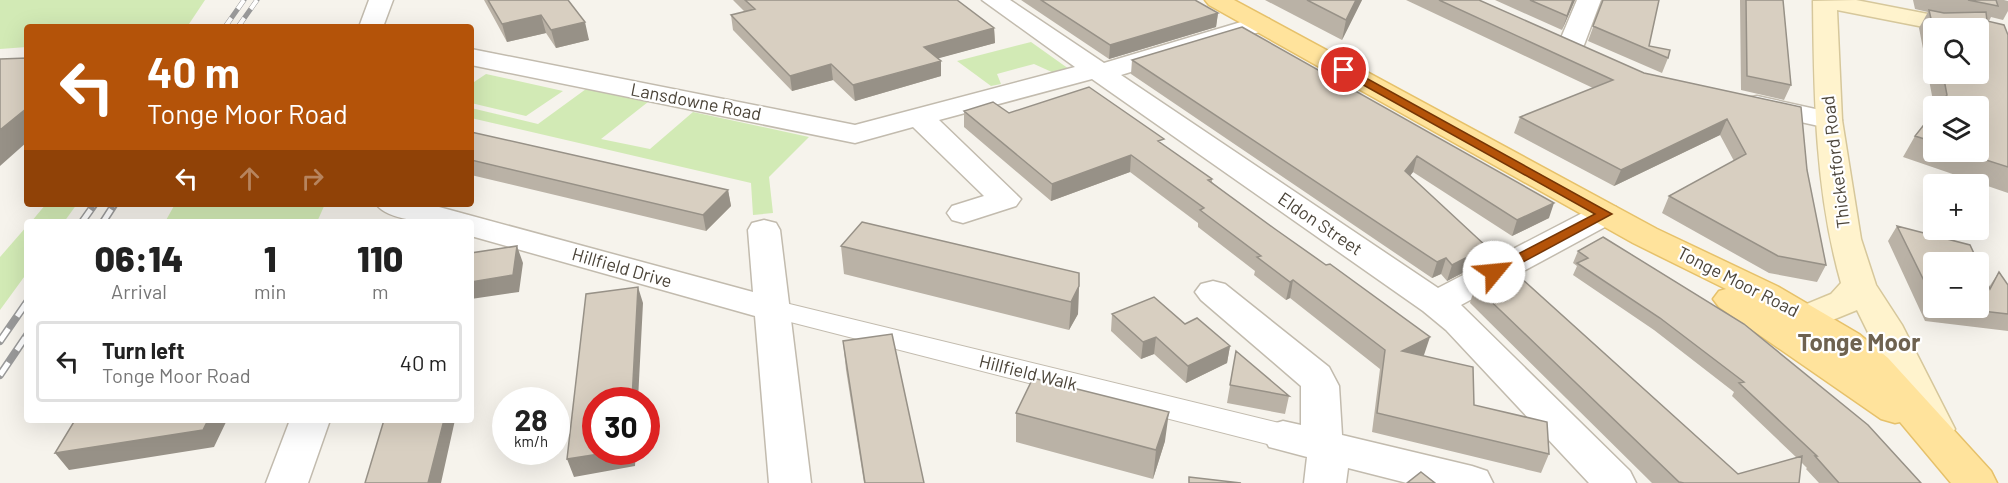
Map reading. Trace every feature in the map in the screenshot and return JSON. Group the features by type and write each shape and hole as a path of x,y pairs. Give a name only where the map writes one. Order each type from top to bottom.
{"main road":[{"name":"Tonge Moor Road","path":"1217,0 1645,236 1700,280 1793,324 1938,441 1976,483"},
{"path":"1823,0 1923,20"},
{"name":"Thicketford Road","path":"1823,0 1828,120 1845,239 1859,285 1884,325 1938,441"},
{"path":"1793,324 1844,302 1859,285"}],"street":[{"path":"372,24 381,0"},
{"name":"Eldon Street","path":"994,0 1436,303 1459,322 1615,483"},
{"path":"1571,45 1589,0"},
{"name":"Lansdowne Road","path":"474,58 855,134 1097,72 1260,24"},
{"path":"1734,100 1828,120"},
{"path":"920,118 1005,199 963,213"},
{"path":"402,207 447,219"},
{"path":"1436,303 1605,214"},
{"name":"Hillfield Drive","path":"474,227 773,309"},
{"path":"764,230 790,483"},
{"path":"1213,292 1315,376 1320,386 1315,453 1472,483"},
{"name":"Hillfield Walk","path":"773,309 1315,453"},
{"path":"287,483 309,423"}],"green space":[{"path":"0,0 205,0 189,24 24,24 24,47 0,49"},
{"path":"1031,42 1069,69 1054,73 1034,64 997,74 1001,84 991,86 957,61"},
{"path":"486,74 563,91 526,116 474,104 474,82"},
{"path":"586,89 648,102 601,139 650,149 693,112 809,137 769,177 773,213 753,215 751,183 474,119 474,109 538,124"},
{"path":"44,207 75,207 66,219 34,219"},
{"path":"173,207 324,207 318,219 167,219"},
{"path":"24,229 24,277 0,310 0,257"}],"building":[{"path":"488,0 568,0 585,22 551,30 541,15 502,24"},
{"path":"745,0 957,0 994,28 924,47 941,61 853,85 831,64 790,76 731,15 755,9"},
{"path":"1041,0 1195,0 1218,13 1110,45"},
{"path":"1307,0 1356,0 1346,20"},
{"path":"1439,0 1479,0 1644,73 1801,107 1807,170 1826,265 1778,256 1669,196 1746,154 1727,119 1621,170 1520,117 1613,80"},
{"path":"1530,0 1573,0 1567,16"},
{"path":"1603,0 1659,0 1649,46 1670,50 1668,58 1593,26"},
{"path":"1746,0 1783,0 1791,85 1747,76"},
{"path":"1968,0 1996,0 1998,6"},
{"path":"1929,10 1944,13 1986,12 1987,18 1931,18"},
{"path":"1989,21 2004,25 2008,35 2008,167 1989,161 1989,96 1947,95 1945,84 1989,84"},
{"path":"1242,27 1554,203 1517,220 1417,156 1405,171 1487,247 1452,265 1446,258 1437,262 1132,60"},
{"path":"24,58 24,110 0,130 0,59"},
{"path":"1089,87 1164,139 1158,141 1212,179 1208,180 1326,265 1330,264 1430,337 1402,351 1473,367 1474,405 1547,422 1549,454 1377,413 1385,350 1293,280 1290,282 1257,257 1261,256 1200,210 1204,208 1131,155 1052,184 964,111 993,102 1009,113"},
{"path":"1923,126 1923,139 1915,136"},
{"path":"474,133 728,190 703,215 474,161"},
{"path":"862,222 1079,273 1079,286 1071,302 841,246"},
{"path":"1897,226 1923,233 1923,240 1951,240 1970,245 1973,252 1923,252 1923,279"},
{"path":"1603,237 1744,324 1868,425 1921,483 1839,483 1815,456 1817,456 1739,383 1744,382 1660,318 1577,263 1588,258 1578,251"},
{"path":"517,246 513,275 474,282 474,253"},
{"path":"1510,268 1738,474 1802,456 1799,483 1679,482 1475,286"},
{"path":"1999,272 2008,285 2008,314 1989,312 1989,287 1990,289"},
{"path":"638,287 633,387 582,387 582,457 570,459 570,433 586,294"},
{"path":"1154,297 1185,324 1197,318 1230,346 1188,366 1156,337 1143,342 1112,314"},
{"path":"892,334 924,483 865,483 843,341"},
{"path":"1236,351 1289,396 1230,385"},
{"path":"1033,378 1169,412 1156,450 1016,413"},
{"path":"73,423 206,423 203,430 55,453"},
{"path":"383,423 443,423 428,483 365,483"},
{"path":"1421,472 1435,483 1407,483"},
{"path":"1189,477 1241,483 1189,483"}],"railway":[{"path":"227,24 244,0"},
{"path":"240,24 257,0"},
{"path":"84,219 93,207"},
{"path":"105,219 113,207"},
{"path":"0,341 24,306"},
{"path":"0,375 24,339"}],"district":[{"name":"Tonge Moor","path":"1859,343"}],"route":[{"path":"1344,70 1605,214 1494,272"}]}
